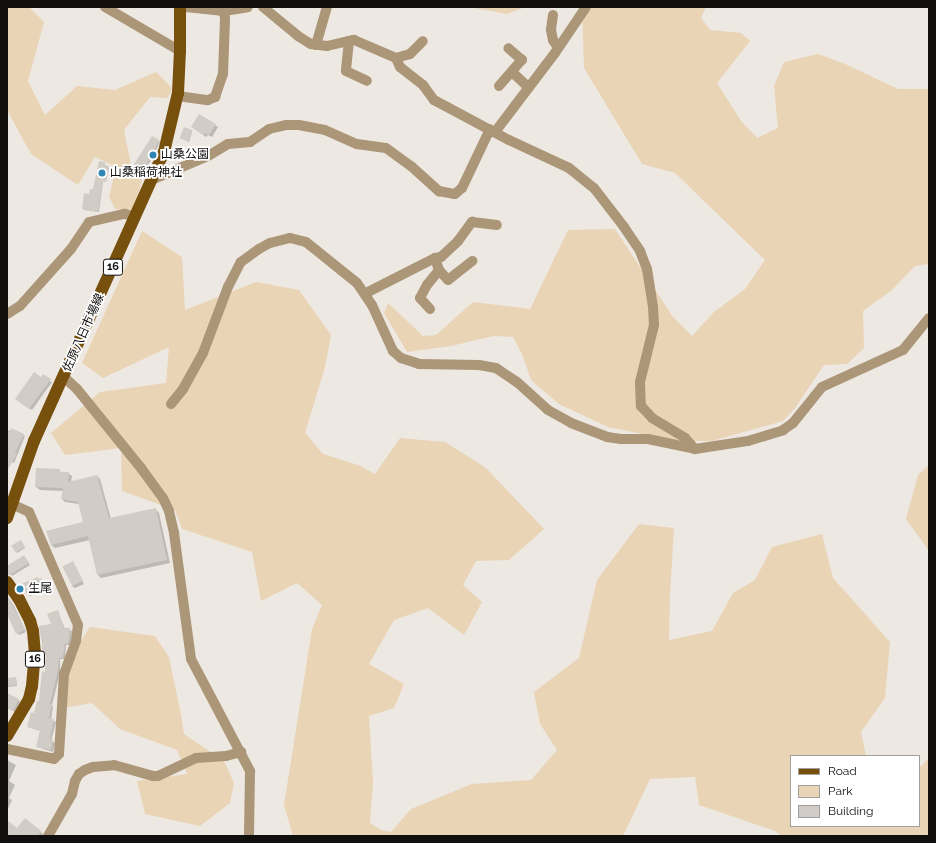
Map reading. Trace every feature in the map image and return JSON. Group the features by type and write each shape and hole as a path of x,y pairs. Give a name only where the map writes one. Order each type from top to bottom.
{"main road":[{"name":"佐原八日市場線","path":"7,518 34,441 154,179 164,152 178,96 180,7"},
{"name":"16","path":"7,582 19,599 30,621 33,631 35,652 32,686 29,699 7,736"}],"street":[{"path":"105,7 180,51"},
{"path":"186,7 224,11 248,7"},
{"path":"263,7 298,36 316,45 327,46 354,40 396,58 410,54 423,41"},
{"path":"316,45 327,7"},
{"path":"154,179 208,156 228,144 250,142 269,129 286,125 299,125 325,130 357,144 386,148 411,166 439,191 455,194 462,188 493,131 529,88 586,7"},
{"path":"178,96 208,100 215,97 223,74 224,11"},
{"path":"553,15 551,30 553,40 558,48"},
{"path":"350,41 346,71 355,81 367,81"},
{"path":"499,86 522,60 508,48"},
{"path":"396,58 400,67 423,85 434,100 493,131 570,168 594,188 624,227 640,251 647,269 654,307 654,325 640,382 641,406 652,418 685,438 695,449"},
{"path":"512,72 529,88"},
{"path":"7,314 20,306 71,249 89,222 125,214 136,217"},
{"path":"366,293 435,258 441,257 458,241 472,222 497,225"},
{"path":"170,404 183,389 203,353 234,274 241,262 258,249 270,243 290,238 306,242 357,283 366,293 393,351 410,362 479,365 496,368 517,382 548,410 571,423 607,437 621,439 648,439 695,449 748,441 783,430 793,423 822,387 903,350 929,318"},
{"path":"435,258 439,270 448,280 472,261"},
{"path":"430,309 420,298 427,285 439,270"},
{"path":"64,377 76,389 141,468 163,498 169,510 174,533 191,659 250,771 249,836"},
{"path":"7,749 54,759 59,754 64,674 76,641 78,625 29,512 12,504"},
{"path":"48,836 72,794 75,781 79,774 86,770 93,767 114,765 153,776 158,776 196,758 226,756 241,752"}],"green space":[{"path":"7,7 29,7 44,22 28,81 45,115 77,86 115,90 156,72 172,88 168,98 150,97 124,130 132,170 142,180 134,210 115,209 109,197 116,167 95,157 78,185 31,154 7,110"},
{"path":"469,7 525,7 507,14"},
{"path":"580,7 706,7 701,18 710,30 741,33 750,41 717,83 741,121 757,138 778,128 774,86 784,62 818,54 845,64 898,89 929,89 929,264 915,266 892,290 863,311 864,348 847,364 824,365 795,408 783,421 712,441 678,441 608,427 559,404 531,380 522,354 513,337 494,336 451,346 407,352 384,313 388,303 423,336 436,335 473,302 530,309 568,230 615,229 673,317 692,336 714,312 745,289 765,260 675,173 642,164 584,68 582,10"},
{"path":"142,231 182,257 185,310 256,282 299,290 331,335 325,367 305,433 323,454 361,466 375,474 400,438 445,442 486,468 544,529 509,560 476,561 463,585 482,602 464,635 428,608 394,620 369,664 404,684 394,708 369,716 373,782 370,823 381,830 391,832 411,809 472,784 531,780 557,750 540,724 534,692 579,658 597,580 639,524 674,528 669,640 712,631 733,593 755,580 772,547 822,534 833,578 890,642 885,698 861,732 866,755 790,755 790,827 920,827 920,767 929,758 929,836 782,836 775,831 699,805 695,777 650,779 623,836 293,836 284,805 312,629 322,605 297,583 261,601 252,552 182,529 175,510 122,491 121,448 65,455 51,433 100,392 166,383 169,347 103,378 82,363"},
{"path":"929,465 929,551 906,519 918,475"},
{"path":"90,627 155,636 169,657 184,734 224,761 234,783 230,803 200,826 145,814 137,781 187,774 177,750 120,729 92,703 63,708 71,656"}],"building":[{"path":"199,114 216,124 209,135 205,133 204,135 191,127"},
{"path":"184,127 192,130 188,141 180,138"},
{"path":"152,136 159,140 141,174 131,169"},
{"path":"99,161 105,162 105,165 109,166 106,182 103,181 98,212 82,209 84,193 89,194 90,189 93,189"},
{"path":"34,372 41,377 43,374 51,379 29,409 15,399"},
{"path":"11,428 24,434 15,453 17,454 7,471 7,431 10,432"},
{"path":"36,468 60,469 60,472 69,472 68,482 97,475 109,518 156,508 167,560 97,575 88,536 51,545 46,531 83,522 78,502 61,499 63,488 35,487"},
{"path":"21,540 25,547 15,552 11,546"},
{"path":"24,555 29,563 10,575 7,575 7,566"},
{"path":"73,561 83,581 72,586 62,566"},
{"path":"38,577 39,579 41,578 45,585 27,595 21,584"},
{"path":"7,595 25,630 16,634 7,614"},
{"path":"58,610 64,628 70,628 69,640 68,644 65,643 63,658 59,658 58,670 50,704 52,704 49,718 54,719 50,739 53,740 51,750 36,747 40,730 27,727 31,712 34,713 37,701 39,701 42,671 45,672 46,653 42,653 43,639 41,639 39,626 51,624 47,614"},
{"path":"16,677 17,685 8,686 7,678"},
{"path":"7,693 19,699 13,711 7,708"},
{"path":"25,818 41,831 38,836 7,836 7,820 17,828"}],"place":[{"name":"山桑公園","path":"153,155"},
{"name":"山桑稲荷神社","path":"102,173"},
{"name":"生尾","path":"20,589"}]}
